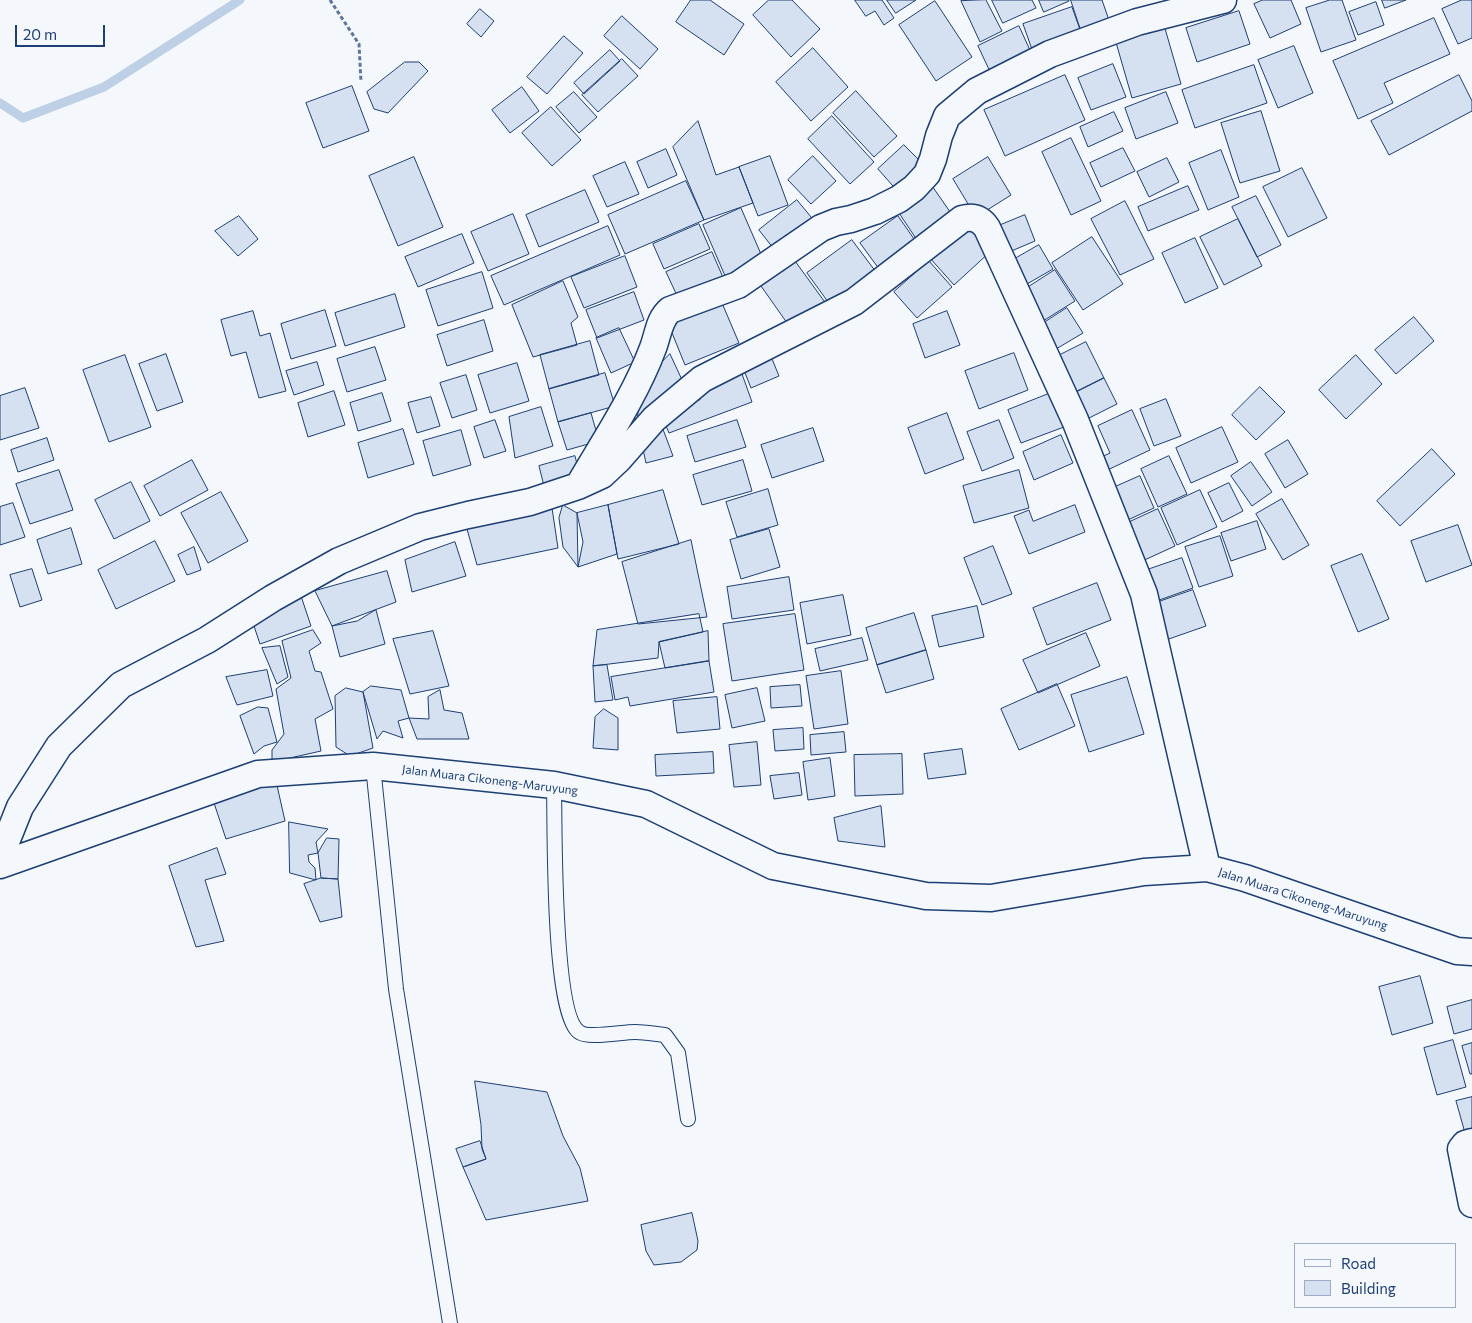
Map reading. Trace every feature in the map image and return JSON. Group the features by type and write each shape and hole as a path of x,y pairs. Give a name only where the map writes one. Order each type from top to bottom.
{"street":[{"path":"578,486 632,392 652,350 665,314 670,310 730,289 822,228 874,211 898,199 914,188 927,174 947,116 961,102 977,91 1050,54 1188,4 1223,0"},
{"path":"0,857 20,807 59,746 122,685 207,640 274,598 339,562 420,528 468,515 530,502 578,486 602,475 619,459 654,418 702,379 854,302 962,219 968,217 978,220 987,228 1075,420 1144,594 1207,868"},
{"name":"Jalan Muara Cikoneng-Maruyung","path":"0,865 258,774 373,766 554,785 646,804 773,866 926,896 991,898 1144,872 1207,868 1244,878 1457,951 1472,952"},
{"path":"1472,1142 1465,1144 1462,1149 1472,1204"}],"lane":[{"path":"373,766 396,989 450,1323"},
{"path":"554,785 556,923 564,998 572,1024 579,1033 588,1035 636,1032 665,1035 678,1053 688,1119"}],"path":[{"path":"330,0 359,44 361,82"}],"building":[{"path":"691,0 710,0 744,24 724,55 676,22"},
{"path":"769,0 792,0 820,29 791,57 753,15"},
{"path":"855,0 882,0 894,18 884,25 875,11 866,16"},
{"path":"887,0 916,0 896,13"},
{"path":"986,0 1002,31 980,42 961,1"},
{"path":"992,0 1032,0 1036,8 1003,23"},
{"path":"1039,0 1069,0 1069,1 1044,12"},
{"path":"1071,0 1102,0 1111,26 1083,36"},
{"path":"1263,0 1291,0 1301,24 1270,38 1254,4"},
{"path":"1330,0 1342,0 1356,40 1321,52 1306,8"},
{"path":"1382,0 1406,0 1385,8"},
{"path":"1462,0 1472,0 1472,38 1458,44 1442,9"},
{"path":"935,1 972,57 936,81 899,25"},
{"path":"1376,2 1384,25 1358,35 1349,12"},
{"path":"1072,7 1083,38 1034,55 1023,24"},
{"path":"480,9 494,21 481,37 467,24"},
{"path":"1239,11 1250,44 1197,62 1186,28"},
{"path":"622,16 658,49 640,69 604,36"},
{"path":"1434,18 1450,54 1384,83 1393,103 1358,119 1333,61"},
{"path":"1164,25 1181,84 1132,98 1115,39"},
{"path":"1019,26 1034,59 993,78 978,46"},
{"path":"564,36 583,53 547,94 527,77"},
{"path":"1294,46 1313,93 1278,108 1258,60"},
{"path":"813,48 848,87 811,121 776,82"},
{"path":"610,50 620,61 584,94 574,83"},
{"path":"622,59 638,76 598,112 582,95"},
{"path":"405,62 419,62 428,71 388,113 374,109 367,92"},
{"path":"1113,64 1126,97 1091,110 1078,78"},
{"path":"1254,65 1267,103 1195,128 1182,90"},
{"path":"1065,75 1085,120 1005,156 984,110"},
{"path":"1459,75 1472,101 1472,111 1389,155 1371,121"},
{"path":"352,86 369,131 323,148 306,103"},
{"path":"522,87 539,111 510,133 492,110"},
{"path":"856,91 897,136 874,157 833,113"},
{"path":"574,92 597,117 579,133 556,107"},
{"path":"1166,92 1178,123 1136,139 1125,108"},
{"path":"551,107 581,140 552,166 522,133"},
{"path":"1261,111 1280,171 1240,183 1221,123"},
{"path":"1114,112 1123,131 1088,147 1080,127"},
{"path":"832,116 874,162 850,184 808,139"},
{"path":"698,121 716,175 739,167 753,203 704,220 673,147"},
{"path":"1071,138 1101,201 1071,215 1042,152"},
{"path":"904,145 927,168 900,194 878,169"},
{"path":"1123,148 1135,171 1101,187 1090,163"},
{"path":"666,149 677,175 648,188 637,162"},
{"path":"1221,150 1239,197 1208,210 1189,163"},
{"path":"770,156 788,205 758,216 739,167"},
{"path":"813,156 836,181 811,204 788,180"},
{"path":"414,157 443,227 398,246 369,176"},
{"path":"988,157 1011,195 976,217 953,179"},
{"path":"1167,158 1179,182 1149,197 1137,172"},
{"path":"625,162 639,194 607,207 593,176"},
{"path":"1302,168 1327,218 1288,237 1263,187"},
{"path":"686,181 704,220 625,254 608,215"},
{"path":"930,183 955,219 919,243 895,207"},
{"path":"1188,186 1199,210 1148,231 1138,207"},
{"path":"585,190 599,222 539,247 526,215"},
{"path":"1256,196 1281,245 1257,257 1232,207"},
{"path":"797,200 816,223 777,253 759,230"},
{"path":"1125,201 1154,259 1120,275 1091,219"},
{"path":"741,208 764,261 726,278 703,225"},
{"path":"513,214 529,254 488,271 471,232"},
{"path":"1025,215 1035,241 1002,255 991,229"},
{"path":"239,216 258,239 238,256 215,231"},
{"path":"898,216 919,246 882,273 860,243"},
{"path":"1238,219 1262,266 1224,285 1200,237"},
{"path":"699,224 710,249 664,269 653,244"},
{"path":"966,224 991,251 954,285 929,257"},
{"path":"608,226 620,255 504,305 491,276"},
{"path":"462,234 474,263 418,287 405,257"},
{"path":"1092,237 1123,284 1083,310 1052,263"},
{"path":"1195,238 1218,288 1185,303 1162,253"},
{"path":"852,240 876,272 831,306 807,273"},
{"path":"1039,245 1053,269 1020,288 1006,264"},
{"path":"712,252 725,282 680,302 666,272"},
{"path":"625,256 637,287 584,308 571,277"},
{"path":"795,261 827,305 792,330 761,286"},
{"path":"929,261 952,287 917,318 894,292"},
{"path":"1055,270 1075,301 1043,321 1024,290"},
{"path":"482,272 493,308 438,326 426,290"},
{"path":"563,281 578,317 571,323 577,345 533,357 512,305"},
{"path":"634,292 644,320 597,338 586,310"},
{"path":"395,294 405,327 345,346 335,313"},
{"path":"719,296 739,343 685,365 666,318"},
{"path":"1067,308 1083,333 1051,352 1036,328"},
{"path":"325,310 336,346 291,359 281,324"},
{"path":"253,311 260,336 270,333 286,391 259,398 246,352 231,356 221,320"},
{"path":"947,311 960,345 925,358 913,324"},
{"path":"1414,317 1434,341 1396,374 1375,350"},
{"path":"484,320 493,351 447,366 437,335"},
{"path":"619,328 635,362 611,373 596,338"},
{"path":"590,341 599,375 549,389 540,355"},
{"path":"1086,342 1104,378 1068,396 1050,360"},
{"path":"375,347 386,380 347,392 337,359"},
{"path":"768,349 779,376 751,388 740,360"},
{"path":"1014,353 1028,390 979,409 965,371"},
{"path":"166,354 183,402 157,411 139,364"},
{"path":"670,354 690,397 637,422 641,384"},
{"path":"125,355 151,427 109,442 83,370"},
{"path":"1356,355 1382,384 1346,419 1319,390"},
{"path":"317,362 324,385 294,395 286,371"},
{"path":"517,363 529,401 490,413 478,375"},
{"path":"605,373 615,406 558,422 549,389"},
{"path":"742,374 752,402 669,433 661,414 690,397 700,400 697,391"},
{"path":"466,375 477,410 452,418 440,383"},
{"path":"1104,378 1117,404 1081,422 1068,396"},
{"path":"1260,387 1285,412 1256,440 1232,415"},
{"path":"25,388 39,428 0,440 0,396"},
{"path":"334,391 345,425 308,437 298,403"},
{"path":"382,393 391,421 358,431 350,403"},
{"path":"1051,393 1064,427 1021,443 1008,410"},
{"path":"431,397 440,426 417,433 408,403"},
{"path":"1166,399 1181,436 1154,446 1140,409"},
{"path":"541,407 553,446 515,458 509,417"},
{"path":"1132,410 1150,450 1101,473 1095,460 1110,453 1098,426"},
{"path":"591,413 599,441 567,450 558,422"},
{"path":"947,413 964,459 925,474 908,428"},
{"path":"658,416 673,456 646,463 637,422"},
{"path":"495,420 506,451 484,458 474,427"},
{"path":"737,420 746,447 695,462 687,436"},
{"path":"999,420 1014,458 982,471 967,432"},
{"path":"1222,427 1238,462 1191,483 1176,448"},
{"path":"813,428 824,461 772,478 761,445"},
{"path":"403,429 414,464 368,478 358,443"},
{"path":"461,430 471,465 433,476 423,441"},
{"path":"1061,435 1073,463 1034,480 1023,452"},
{"path":"47,438 54,460 18,472 11,450"},
{"path":"1288,440 1308,474 1285,488 1265,454"},
{"path":"1432,449 1455,474 1400,526 1377,501"},
{"path":"575,456 581,480 545,490 539,466"},
{"path":"1169,456 1187,494 1158,507 1141,469"},
{"path":"192,460 208,490 160,516 144,486"},
{"path":"743,460 752,491 702,505 693,475"},
{"path":"1251,462 1272,492 1252,506 1231,476"},
{"path":"59,470 73,510 30,524 16,484"},
{"path":"1019,470 1029,508 974,523 963,486"},
{"path":"1140,476 1154,508 1121,523 1106,491"},
{"path":"131,482 150,521 114,539 95,500"},
{"path":"1229,483 1243,511 1222,522 1208,493"},
{"path":"768,489 778,525 737,537 726,502"},
{"path":"663,490 679,544 618,559 608,505"},
{"path":"1200,490 1217,527 1177,545 1161,508"},
{"path":"221,492 248,541 208,563 181,513"},
{"path":"1282,499 1309,545 1283,560 1256,514"},
{"path":"13,503 25,537 0,545 0,507"},
{"path":"563,505 577,513 583,542 578,567 563,547 559,518"},
{"path":"608,505 617,554 578,567 577,513"},
{"path":"1075,505 1085,532 1029,554 1014,516 1029,510 1033,521"},
{"path":"552,508 558,548 477,565 467,529"},
{"path":"1158,509 1175,546 1138,563 1121,526"},
{"path":"1257,521 1266,549 1231,561 1221,533"},
{"path":"1458,525 1472,565 1426,582 1411,541"},
{"path":"71,528 82,564 48,574 37,540"},
{"path":"769,529 780,567 741,579 730,540"},
{"path":"1220,536 1233,576 1199,587 1185,547"},
{"path":"691,540 707,617 638,624 622,562"},
{"path":"155,541 175,581 116,609 98,570"},
{"path":"455,542 466,576 412,592 405,560"},
{"path":"993,546 1012,594 982,605 964,558"},
{"path":"194,547 201,570 187,575 178,555"},
{"path":"1362,554 1389,619 1358,632 1331,566"},
{"path":"1182,558 1193,588 1151,603 1141,572"},
{"path":"32,569 42,600 20,607 10,575"},
{"path":"387,571 396,602 332,626 315,591"},
{"path":"789,577 794,610 732,619 727,587"},
{"path":"1097,583 1111,620 1047,645 1033,608"},
{"path":"1193,590 1206,626 1163,641 1150,605"},
{"path":"300,593 311,626 260,644 251,617"},
{"path":"843,595 851,635 807,644 800,603"},
{"path":"977,606 984,637 939,647 932,616"},
{"path":"376,610 385,644 340,657 332,626 357,621"},
{"path":"914,613 926,650 877,665 866,628"},
{"path":"699,614 703,632 659,642 658,658 593,666 597,630"},
{"path":"795,614 804,670 732,681 723,624"},
{"path":"313,630 321,643 309,651 315,671 321,672 333,709 315,719 321,751 272,762 272,750 284,734 276,689 291,678 282,641"},
{"path":"433,631 449,686 410,694 393,639"},
{"path":"708,631 709,661 665,668 659,642"},
{"path":"1086,633 1100,666 1038,693 1023,660"},
{"path":"862,638 868,660 820,671 815,649"},
{"path":"280,646 288,677 277,684 262,648"},
{"path":"926,650 934,679 886,693 877,665"},
{"path":"709,661 714,692 630,706 628,697 615,700 611,677"},
{"path":"607,665 613,700 595,702 593,666"},
{"path":"267,670 273,696 237,705 226,677"},
{"path":"841,671 848,724 814,729 806,676"},
{"path":"1127,677 1144,734 1089,752 1071,695"},
{"path":"1057,684 1075,726 1019,750 1001,709"},
{"path":"800,685 802,706 771,708 770,687"},
{"path":"371,686 401,690 409,718 398,721 403,738 383,731 377,739 363,692"},
{"path":"346,688 363,692 373,748 350,756 336,747 335,696"},
{"path":"757,688 765,721 732,728 725,695"},
{"path":"440,690 444,710 462,713 469,739 417,739 409,718 429,719 428,697"},
{"path":"717,697 720,729 677,733 673,701"},
{"path":"258,707 268,708 277,742 264,746 254,754 240,716"},
{"path":"604,709 618,718 618,750 593,748 595,717"},
{"path":"803,728 804,749 775,751 773,730"},
{"path":"844,732 846,752 811,755 810,735"},
{"path":"757,742 761,785 734,787 729,745"},
{"path":"962,749 966,774 928,779 924,754"},
{"path":"713,752 714,773 656,776 655,755"},
{"path":"902,754 903,794 855,796 854,755"},
{"path":"830,758 835,796 808,800 803,762"},
{"path":"799,773 802,795 774,799 770,776"},
{"path":"276,781 285,821 226,839 214,803"},
{"path":"881,806 885,847 838,841 834,818"},
{"path":"289,822 328,829 316,842 318,853 308,855 309,862 315,868 316,880 290,873"},
{"path":"327,838 339,839 338,879 321,878 318,853"},
{"path":"217,848 226,874 205,880 224,941 196,947 169,866"},
{"path":"321,878 338,879 342,917 320,922 304,884"},
{"path":"1420,976 1433,1023 1392,1035 1379,987"},
{"path":"1472,1000 1472,1029 1454,1034 1447,1007"},
{"path":"1453,1040 1466,1087 1437,1095 1424,1048"},
{"path":"1472,1043 1472,1074 1470,1074 1462,1046"},
{"path":"475,1081 547,1092 563,1136 580,1168 588,1201 486,1220 463,1167 486,1159 482,1149"},
{"path":"1472,1097 1472,1132 1465,1133 1456,1101"},
{"path":"480,1141 486,1159 463,1167 456,1149"},
{"path":"692,1213 698,1241 697,1250 681,1262 654,1265 646,1251 641,1225"}],"waterway":[{"path":"0,103 23,118 104,87 240,0"}]}
